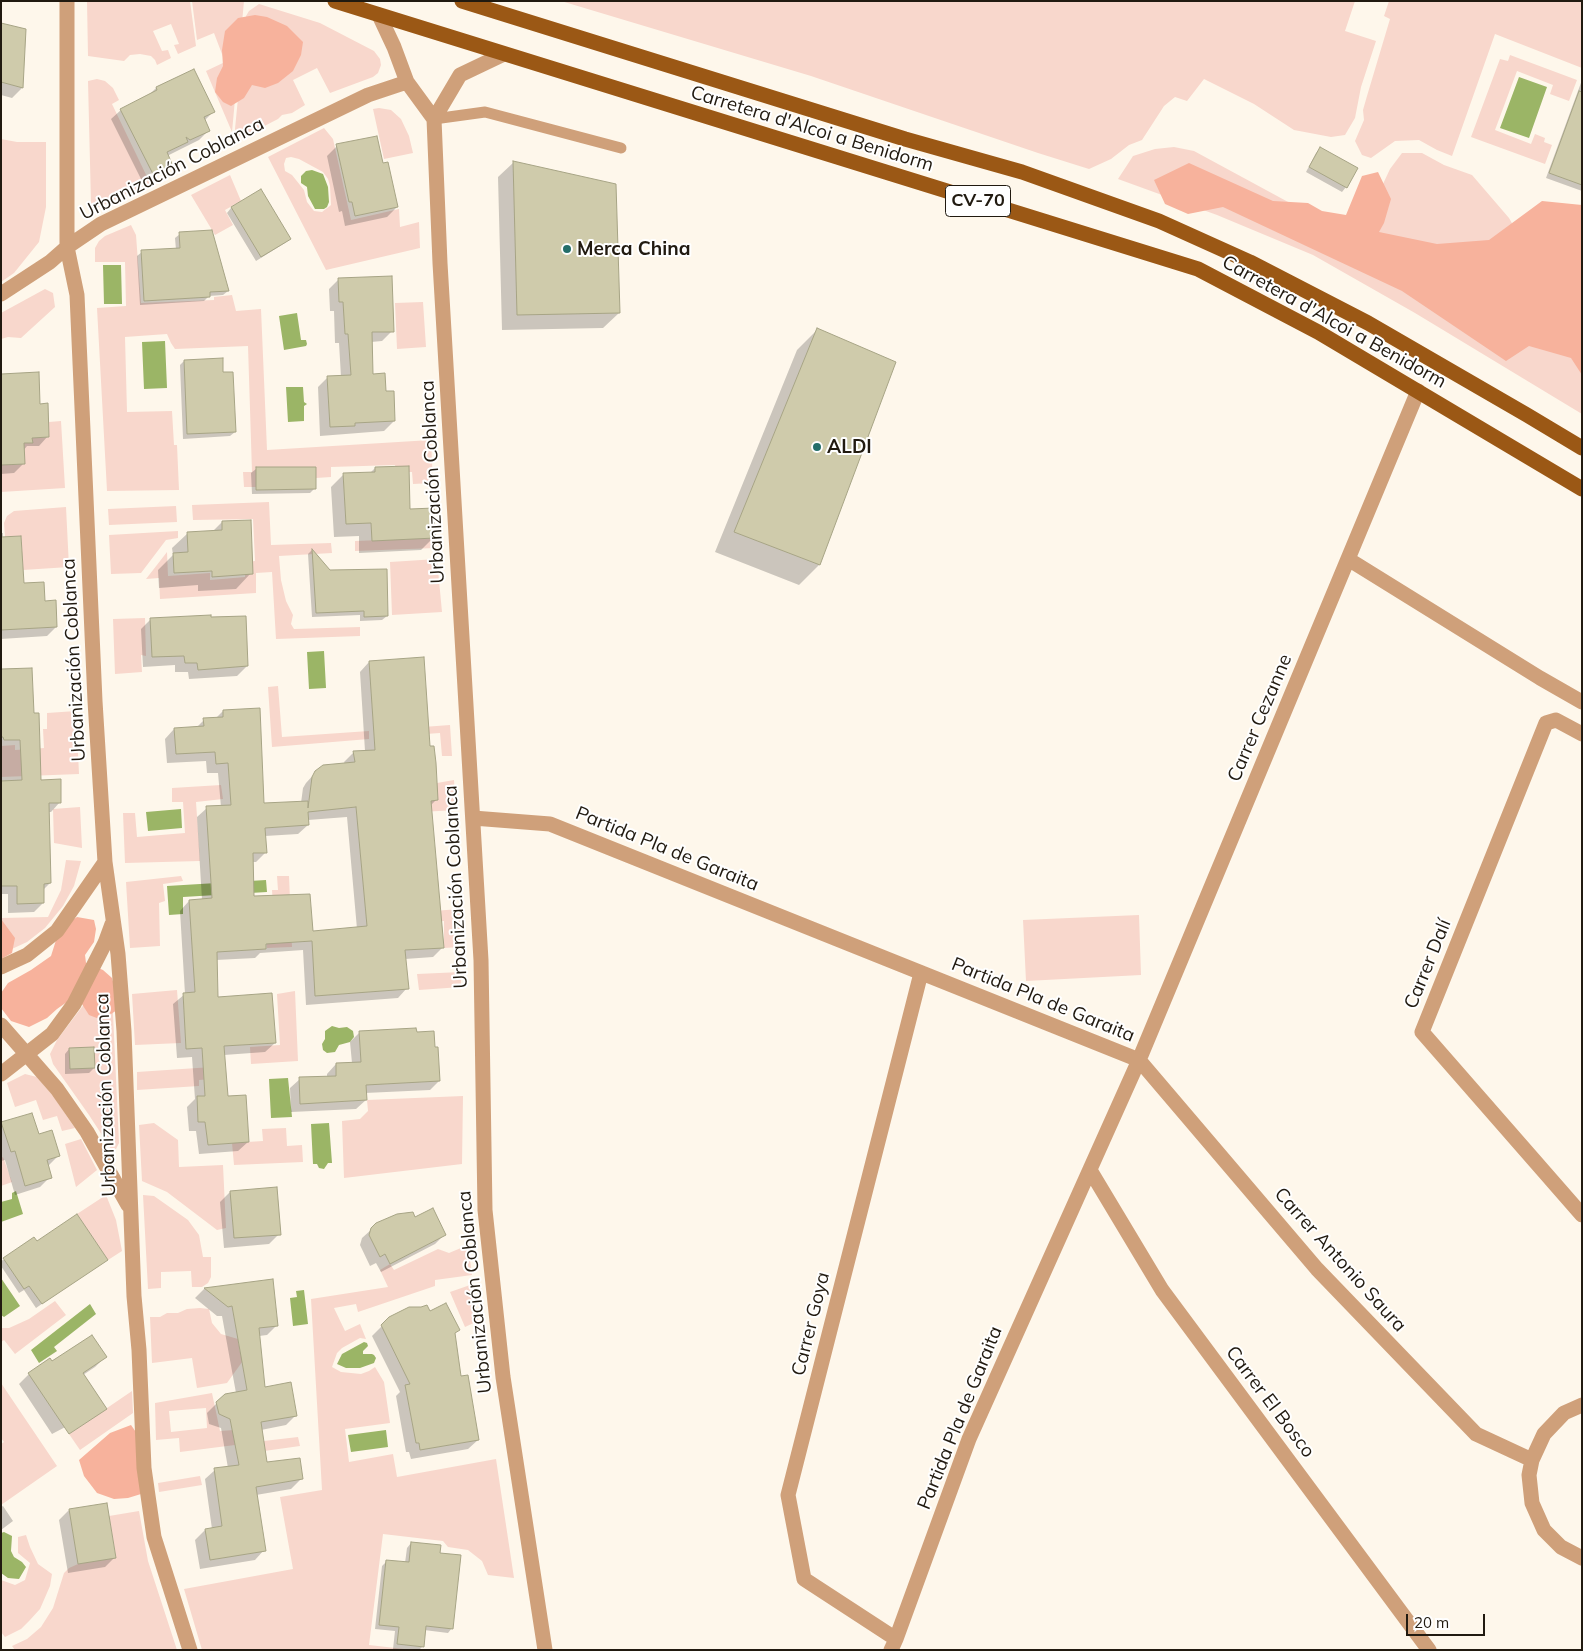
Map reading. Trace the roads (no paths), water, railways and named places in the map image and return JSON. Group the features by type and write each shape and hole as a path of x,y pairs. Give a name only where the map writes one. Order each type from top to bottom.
{"main road":[{"name":"Carretera d'Alcoi a Benidorm","path":"335,1 1198,269 1318,332 1582,489"},
{"name":"Carretera d'Alcoi a Benidorm","path":"462,1 895,136 1022,172 1159,221 1250,262 1368,323 1582,448"}],"street":[{"name":"Urbanización Coblanca","path":"67,1 67,247 77,295 95,701 105,862 120,967 130,1208 144,1468 154,1537 190,1650"},
{"path":"379,15 394,47 407,82 434,118 460,75 504,54"},
{"name":"Urbanización Coblanca","path":"1,294 50,262 67,247 100,224 368,95 407,82"},
{"name":"Urbanización Coblanca","path":"434,118 440,263 481,965 485,1210 503,1377 545,1650"},
{"name":"Carrer Cezanne","path":"1138,1060 1418,391"},
{"path":"1348,559 1582,702"},
{"name":"Carrer Dalí","path":"1582,734 1556,720 1546,723 1422,1032 1582,1215"},
{"name":"Partida Pla de Garaita","path":"473,818 550,824 1138,1060 969,1439 894,1645"},
{"path":"1,968 27,955 57,931 105,862"},
{"name":"Urbanización Coblanca","path":"1,1074 52,1034 74,1004 105,943 114,920"},
{"name":"Carrer Goya","path":"894,1645 804,1579 788,1495 921,973"},
{"name":"Urbanización Coblanca","path":"1,1025 57,1088 87,1132 130,1208"},
{"name":"Carrer Antonio Saura","path":"1138,1060 1317,1269 1476,1434 1532,1460"},
{"name":"Carrer El Bosco","path":"1090,1170 1162,1290 1429,1650"},
{"path":"1582,1405 1564,1414 1544,1434 1532,1460 1529,1475 1532,1504 1544,1530 1561,1547 1582,1558"}],"lane":[{"path":"434,118 485,112 621,148"}],"place":[{"name":"Merca China","path":"567,249"},
{"name":"ALDI","path":"817,447"}]}
